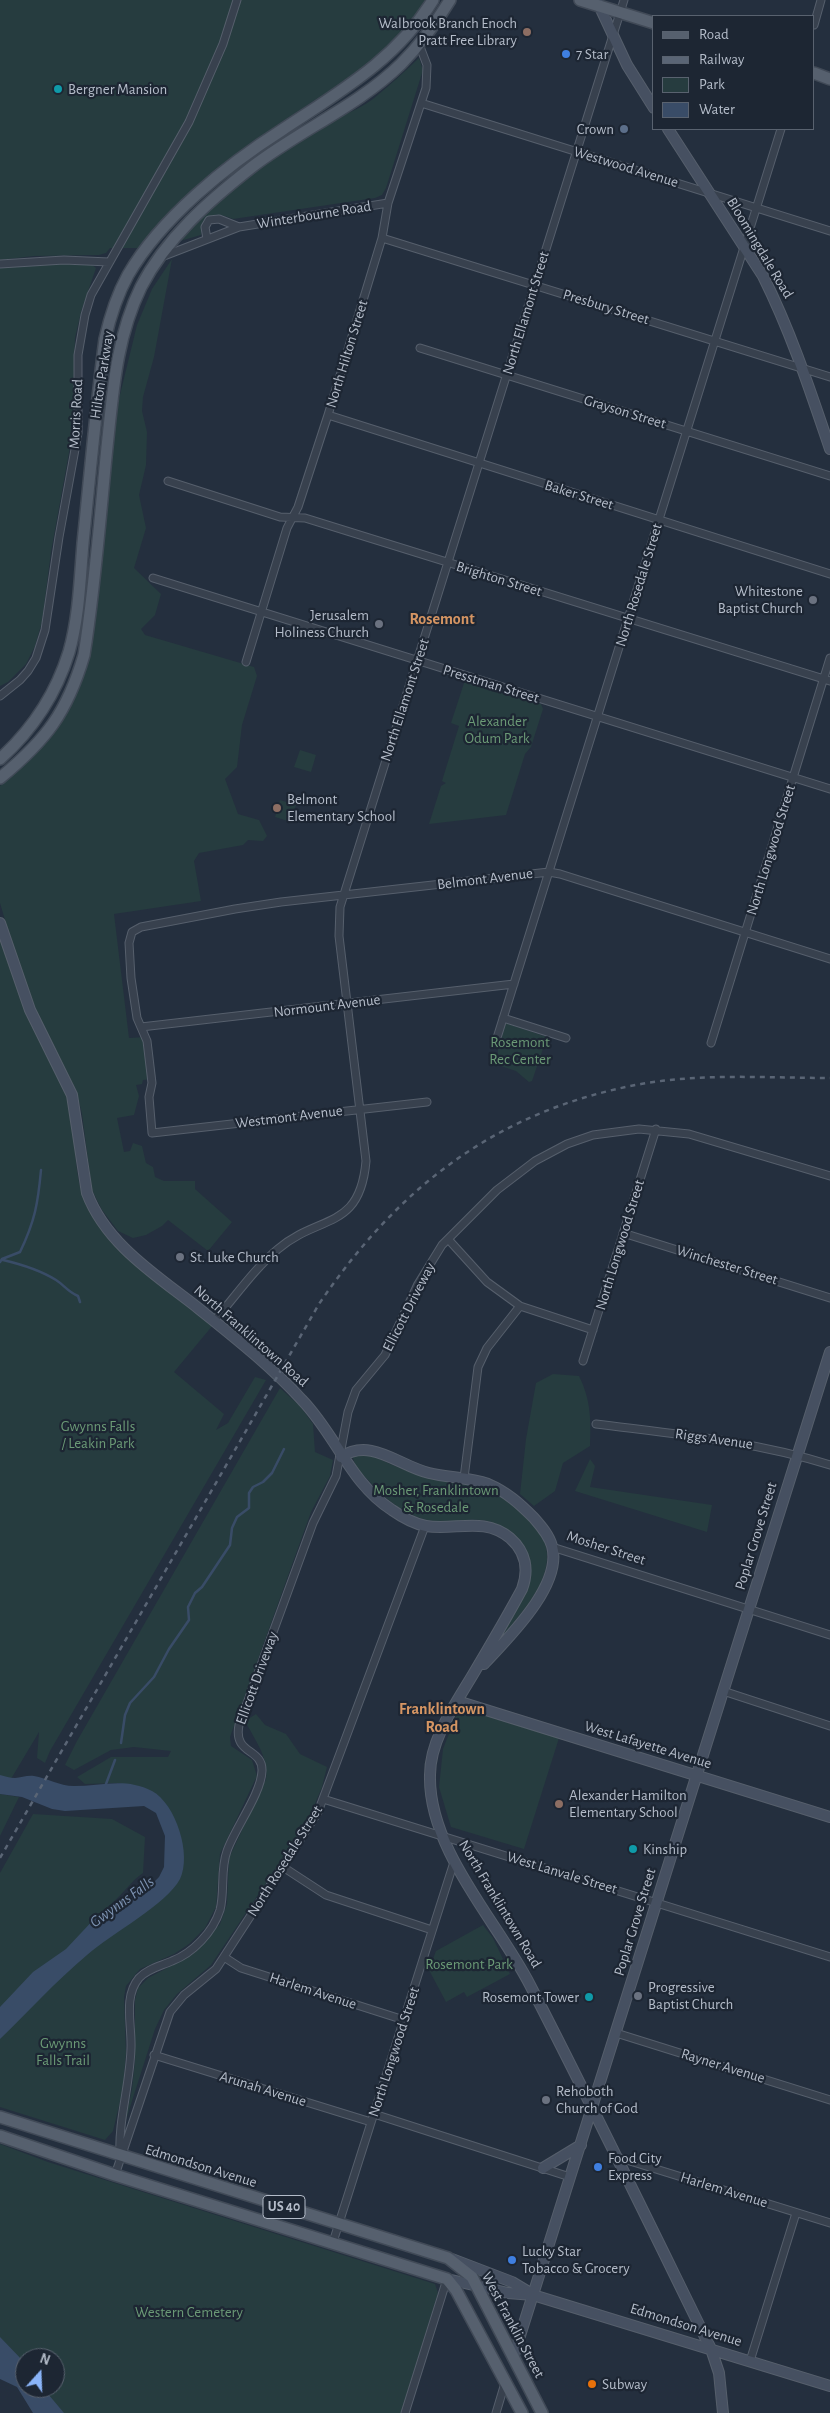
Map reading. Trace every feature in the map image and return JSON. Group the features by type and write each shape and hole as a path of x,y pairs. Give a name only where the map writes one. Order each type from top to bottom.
{"main road":[{"name":"Hilton Parkway","path":"0,759 14,747 42,710 54,690 69,651 77,604 105,339 111,315 128,276 155,239 198,195 254,148 371,71 410,34 433,0"},
{"name":"Hilton Parkway","path":"0,778 44,738 57,719 78,676 87,634 120,342 142,286 159,258 184,228 234,181 289,141 368,90 401,64 419,44 450,0"},
{"path":"580,0 597,3 620,13 652,22"},
{"path":"597,3 627,65 652,105"},
{"path":"815,74 830,78"},
{"name":"Bloomingdale Road","path":"669,130 711,194 775,300 803,369 830,448"},
{"name":"North Franklintown Road","path":"0,923 30,1010 72,1095 87,1193 92,1208 108,1230 132,1255 214,1321 304,1402 341,1457 382,1503 405,1518 425,1526 468,1524 490,1528 510,1538 523,1556 526,1578 522,1589 457,1701 435,1746 430,1775 431,1794 454,1862 519,1964 711,2348 719,2373 723,2413"},
{"name":"Poplar Grove Street","path":"513,2358 830,1352"},
{"name":"Mosher Street","path":"341,1457 351,1450 365,1449 425,1472 489,1484 512,1497 542,1528 552,1547"},
{"name":"North Franklintown Road","path":"472,1678 503,1644 540,1597 549,1576 552,1547"},
{"name":"West Lafayette Avenue","path":"457,1701 830,1817"},
{"name":"Edmondson Avenue","path":"0,2117 448,2258 512,2282 533,2295"},
{"name":"Edmondson Avenue","path":"0,2136 115,2176 333,2242 447,2279 508,2293 533,2295 830,2386"},
{"path":"543,2168 581,2145"},
{"name":"West Franklin Street","path":"448,2258 472,2277 542,2413"},
{"path":"447,2279 456,2290 522,2413"}],"street":[{"name":"Morris Road","path":"0,696 28,671 36,658 43,637 78,433 78,368 81,334 91,295 193,115 223,44 238,0"},
{"name":"North Ellamont Street","path":"214,1321 269,1256 280,1247 336,1219 354,1203 363,1184 366,1160 339,936 340,907 624,0"},
{"path":"815,22 822,0"},
{"name":"North Hilton Street","path":"246,662 287,528 298,507 328,415 382,238 388,203 426,88 427,65 419,44"},
{"name":"Westwood Avenue","path":"421,103 830,231"},
{"name":"North Rosedale Street","path":"496,1041 781,130"},
{"name":"Winterbourne Road","path":"159,258 177,249 239,227 388,203"},
{"name":"Winterbourne Road","path":"207,239 204,227 210,220 215,218 239,227"},
{"name":"Presbury Street","path":"382,238 830,377"},
{"path":"0,264 64,260 109,262"},
{"name":"Grayson Street","path":"420,348 830,476"},
{"name":"Baker Street","path":"328,415 830,574"},
{"name":"Brighton Street","path":"168,481 280,517 305,518 827,680"},
{"name":"Presstman Street","path":"153,578 830,789"},
{"name":"North Longwood Street","path":"711,1043 793,778 827,680 830,658"},
{"name":"Belmont Avenue","path":"141,1027 131,978 129,943 132,932 141,927 235,909 549,872 830,959"},
{"name":"Normount Avenue","path":"141,1027 514,984"},
{"path":"503,1018 566,1038"},
{"name":"Westmont Avenue","path":"141,1027 147,1041 152,1083 149,1097 152,1133 427,1102"},
{"name":"North Longwood Street","path":"583,1361 656,1129"},
{"name":"Ellicott Driveway","path":"120,2156 119,2132 128,2088 130,2060 130,1995 138,1978 145,1972 175,1960 196,1946 214,1925 218,1917 222,1901 226,1853 262,1775 262,1768 258,1758 240,1743 238,1739 239,1725 309,1534 336,1476 348,1412 356,1390 384,1355 418,1284 448,1239 497,1190 517,1173 552,1151 593,1135 621,1130 656,1129 689,1134 830,1176"},
{"name":"Winchester Street","path":"623,1233 830,1298"},
{"path":"448,1239 487,1282 520,1306 593,1330"},
{"path":"464,1478 478,1367 487,1348 520,1306"},
{"name":"Riggs Avenue","path":"596,1424 725,1440 798,1454 830,1465"},
{"name":"North Rosedale Street","path":"115,2176 120,2156 130,2134 154,2055 170,2012 184,1995 209,1976 224,1957 318,1812 425,1526"},
{"name":"Mosher Street","path":"552,1547 830,1635"},
{"path":"723,1691 830,1726"},
{"name":"West Lanvale Street","path":"323,1799 830,1957"},
{"name":"North Longwood Street","path":"333,2242 454,1862"},
{"path":"283,1867 326,1896 432,1930"},
{"name":"Harlem Avenue","path":"224,1957 240,1968 404,2020"},
{"name":"Rayner Avenue","path":"616,2033 830,2100"},
{"name":"Arunah Avenue","path":"154,2055 371,2122"},
{"path":"374,2114 570,2177"},
{"name":"Harlem Avenue","path":"617,2157 830,2223"},
{"path":"750,2360 796,2213"},
{"path":"406,2413 447,2279"},
{"path":"498,2412 505,2382"}],"green space":[{"path":"0,0 425,0 394,40 376,57 336,87 272,129 218,170 169,215 139,248 110,248 106,253 99,255 34,256 0,260"},
{"path":"419,58 423,70 386,188 382,195 375,198 233,219 214,215 203,221 201,235 180,241 226,192 262,164 319,127 373,99"},
{"path":"172,259 154,357 143,397 142,411 147,432 146,465 139,495 146,528 134,568 161,594 155,615 141,629 145,635 254,667 257,676 242,725 237,767 225,779 238,814 259,820 267,836 263,841 248,840 243,845 199,853 194,861 201,901 114,914 129,1038 147,1037 152,1079 143,1080 142,1084 136,1085 139,1096 134,1115 117,1118 124,1152 130,1151 133,1143 142,1146 146,1163 153,1167 155,1177 164,1181 195,1181 195,1189 232,1222 208,1251 168,1220 162,1226 146,1235 133,1238 118,1231 102,1210 92,1190 82,1114 76,1090 41,1022 19,968 0,903 0,786 18,771 48,740 70,706 86,666 92,643 117,407 137,325 152,289"},
{"path":"72,263 91,264 96,268 81,312 75,338 72,436 51,552 42,622 35,646 26,664 8,682 0,686 0,267"},
{"name":"Alexander Odum Park","path":"465,680 541,704 543,709 531,747 525,754 506,815 429,824 441,786 446,783 442,781 459,726 451,723"},
{"path":"300,750 316,755 311,772 294,767"},
{"path":"280,800 296,805 291,822 275,817"},
{"name":"Gwynns Falls / Leakin Park","path":"0,939 30,1020 67,1095 72,1120 77,1171 83,1196 92,1214 104,1232 139,1266 213,1325 174,1372 224,1414 216,1430 228,1423 255,1377 266,1380 50,1751 45,1763 37,1758 39,1732 8,1784 0,1782"},
{"name":"Rosemont Rec Center","path":"505,1023 547,1037 532,1081 529,1082 516,1071 498,1065 498,1048"},
{"path":"553,1374 579,1376 586,1393 589,1410 590,1446 563,1463 555,1491 534,1506 520,1494 526,1439 536,1383"},
{"name":"Gwynns Falls Trail","path":"280,1388 300,1406 313,1424 315,1452 333,1460 330,1476 311,1512 230,1737 231,1746 252,1760 257,1776 220,1854 216,1907 205,1928 189,1944 174,1954 140,1969 126,1986 124,1997 126,2053 123,2089 113,2131 105,2140 0,2107 0,1873 33,1814 112,1819 145,1837 143,1873 112,1903 129,1908 163,1883 175,1858 158,1809 120,1783 85,1784 77,1777 111,1757 168,1757 171,1751 134,1747 111,1750 74,1770 65,1765"},
{"name":"Mosher, Franklintown & Rosedale","path":"366,1453 412,1472 479,1486 491,1491 516,1508 540,1534 546,1547 545,1573 532,1598 497,1642 525,1591 519,1541 496,1524 487,1521 434,1521 416,1516 398,1507 382,1495 357,1467 353,1457"},
{"path":"590,1459 595,1466 590,1487 712,1505 707,1532 575,1491"},
{"path":"459,1708 559,1738 524,1849 451,1827 439,1787 443,1749"},
{"name":"Gwynns Falls Trail","path":"256,1714 265,1725 286,1734 300,1754 327,1767 322,1787 311,1813 290,1847 211,1965 177,1994 164,2010 155,2029 124,2126 132,2089 135,2061 135,2000 138,1988 148,1978 192,1955 220,1924 227,1904 229,1858 266,1779 263,1756 245,1721"},
{"path":"0,1794 19,1797 0,1836"},
{"name":"Rosemont Park","path":"483,1925 493,1938 510,1974 467,1997 464,1992 446,2002 429,1970 436,1951"},
{"name":"Western Cemetery","path":"0,2144 48,2162 435,2284 438,2293 401,2413 51,2413 36,2398 65,2398 65,2348 15,2348 15,2377 0,2361"}],"water":[{"name":"Gwynns Falls","path":"0,1775 15,1778 34,1776 69,1786 123,1783 152,1791 161,1798 175,1818 183,1844 184,1857 180,1879 173,1889 151,1908 87,1955 0,2039 0,2007 33,1972 66,1949 97,1916 150,1886 159,1877 164,1867 165,1836 156,1813 144,1806 65,1811 52,1809 22,1797 0,1794"},
{"path":"0,2337 15,2353 15,2386 0,2379"},
{"path":"24,2398 51,2398 64,2413 33,2413"}],"waterway":[{"path":"0,1262 2,1259 20,1252 25,1241 35,1212 41,1170"},
{"path":"3,1260 50,1276 71,1293 78,1296 80,1302"},
{"path":"121,1743 125,1715 130,1703 154,1677 169,1649 189,1620 188,1607 195,1593 202,1587 230,1545 232,1528 237,1517 249,1508 249,1493 253,1487 263,1482 272,1473 284,1449"},
{"path":"106,1784 115,1760"}],"railway":[{"path":"0,1858 319,1304 350,1262 383,1224 418,1189 456,1160 497,1134 542,1113 589,1096 641,1084 688,1078 830,1078"}],"place":[{"name":"Walbrook Branch Enoch Pratt Free Library","path":"527,32"},
{"name":"7 Star","path":"566,54"},
{"name":"Bergner Mansion","path":"58,89"},
{"name":"Crown","path":"624,129"},
{"name":"Whitestone Baptist Church","path":"813,600"},
{"name":"Jerusalem Holiness Church","path":"379,624"},
{"name":"Belmont Elementary School","path":"277,808"},
{"name":"St. Luke Church","path":"180,1257"},
{"name":"Alexander Hamilton Elementary School","path":"559,1804"},
{"name":"Kinship","path":"633,1849"},
{"name":"Progressive Baptist Church","path":"638,1996"},
{"name":"Rosemont Tower","path":"589,1997"},
{"name":"Rehoboth Church of God","path":"546,2100"},
{"name":"Food City Express","path":"598,2167"},
{"name":"Lucky Star Tobacco & Grocery","path":"512,2260"},
{"name":"Subway","path":"592,2384"}],"district":[{"name":"Rosemont","path":"442,619"},
{"name":"Franklintown Road","path":"442,1718"}]}
